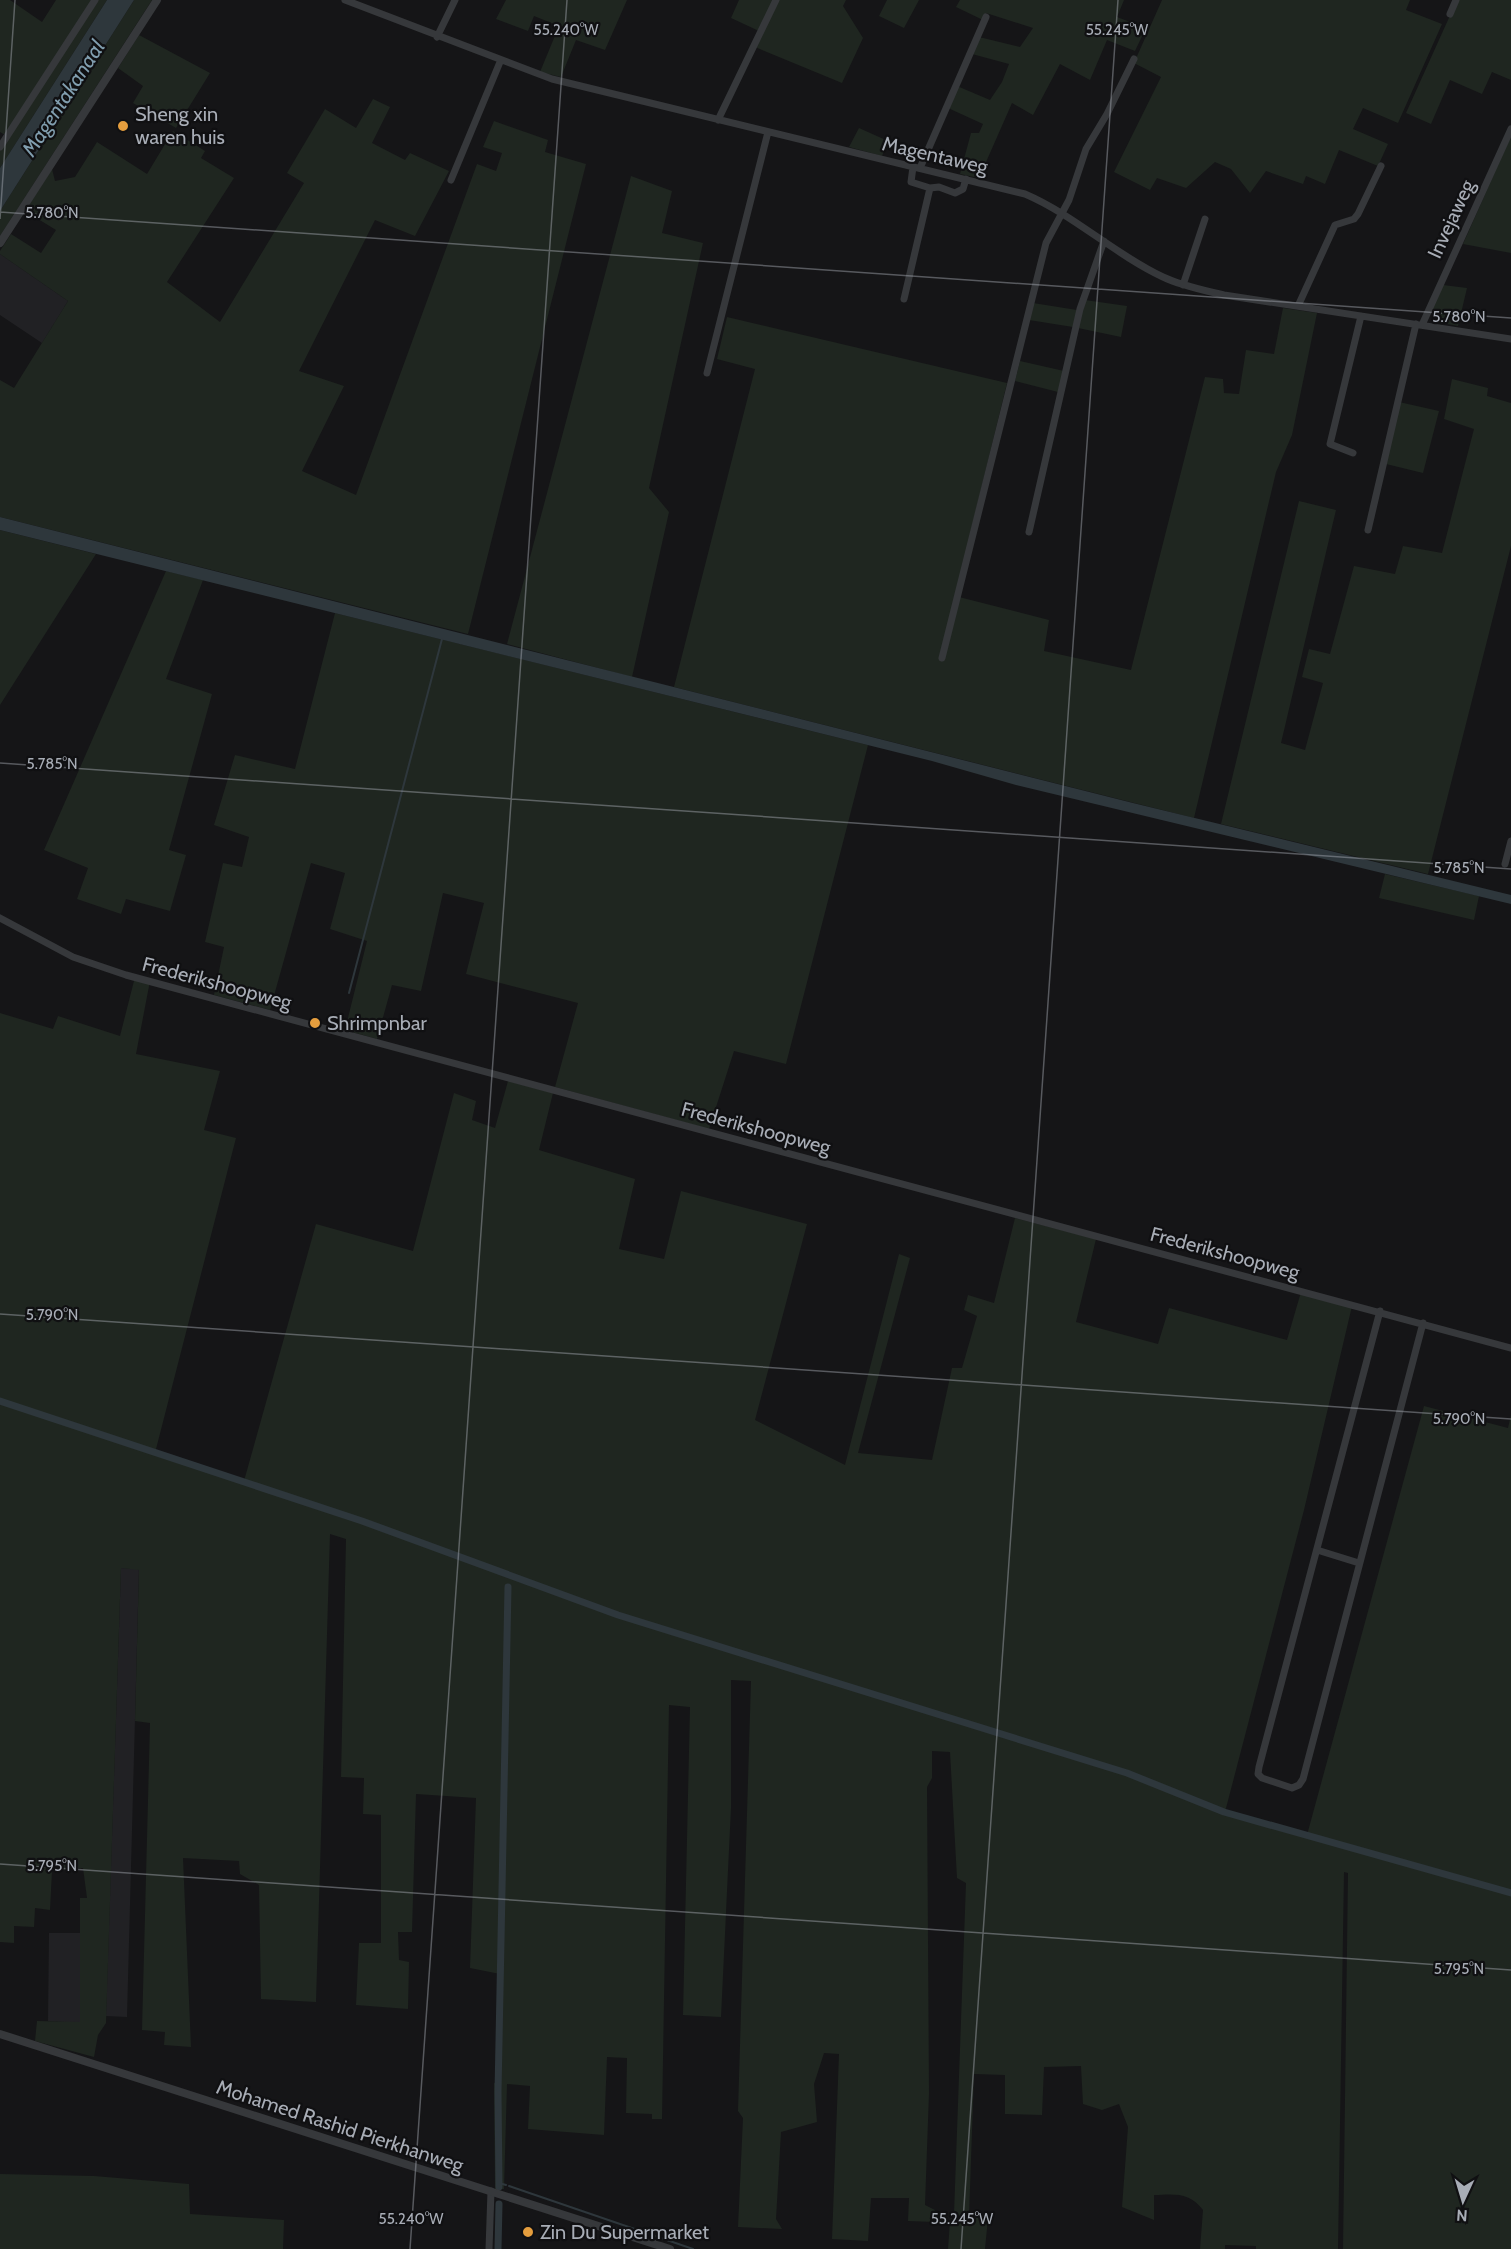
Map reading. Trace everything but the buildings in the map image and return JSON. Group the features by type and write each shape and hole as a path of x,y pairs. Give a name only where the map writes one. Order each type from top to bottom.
{"street":[{"path":"0,147 95,0"},
{"path":"0,243 157,0"},
{"name":"Magentaweg","path":"345,0 500,62 552,79 1025,194 1161,276 1183,285 1224,295 1511,339"},
{"path":"437,36 455,0"},
{"path":"718,120 776,0"},
{"path":"1450,14 1456,0"},
{"path":"966,179 963,189 955,193 939,187 930,188 911,182 987,17"},
{"path":"942,658 1046,243 1069,200 1086,149 1107,114 1134,59"},
{"path":"451,180 500,62"},
{"name":"Invejaweg","path":"1368,530 1419,324 1511,129"},
{"path":"707,373 768,132"},
{"path":"1298,306 1335,225 1354,219 1358,214 1381,166"},
{"path":"904,299 930,188"},
{"path":"1183,285 1205,219"},
{"path":"1029,532 1080,309 1104,241"},
{"path":"1353,453 1330,444 1361,316"},
{"path":"1505,864 1511,841"},
{"name":"Frederikshoopweg","path":"0,918 73,957 126,975 1511,1348"},
{"path":"1380,1311 1258,1772 1262,1778 1292,1788 1299,1785 1303,1779 1423,1323"},
{"path":"1317,1550 1359,1563"},
{"name":"Mohamed Rashid Pierkhanweg","path":"0,2034 670,2249"},
{"path":"489,2249 491,2191"}],"shaded area":[{"path":"0,0 10,0 42,22 56,0 93,0 5,135 0,132"},
{"path":"97,0 107,0 0,168 0,151"},
{"path":"134,0 152,0 0,236 0,211"},
{"path":"506,0 627,0 605,50 576,40 561,77 540,72 559,26 534,16 528,31 496,19"},
{"path":"739,0 774,0 759,31 731,18"},
{"path":"778,0 846,0 843,6 863,38 842,83 755,47"},
{"path":"887,0 919,0 904,28 879,16"},
{"path":"960,0 1124,0 1117,17 1146,28 1135,51 1107,40 1090,80 1060,64 1033,115 1012,103 979,178 960,174 971,133 979,133 983,124 948,108 957,86 990,100 1002,82 1009,64 972,54 979,37 1020,47 1033,28 986,13 983,20 956,7"},
{"path":"1162,0 1410,0 1406,10 1442,24 1398,123 1363,108 1353,129 1388,144 1378,166 1339,150 1325,184 1306,176 1303,184 1266,171 1250,193 1231,169 1215,162 1186,188 1157,178 1150,190 1114,172 1161,77 1134,63"},
{"path":"1457,0 1511,0 1511,80 1492,72 1482,94 1450,80 1431,124 1406,113"},
{"path":"139,35 210,73 176,128 133,103 143,86 118,68"},
{"path":"373,99 390,107 372,143 405,160 410,153 449,171 415,236 375,220 299,371 344,386 302,471 356,495 477,164 496,171 502,153 483,147 494,121 548,140 545,152 586,164 468,634 0,517 0,380 14,388 68,301 0,254 0,251 11,234 41,253 56,230 25,211 52,169 55,181 75,177 97,142 147,174 173,131 205,151 201,158 234,178 167,282 220,322 304,183 287,173 325,109 356,128"},
{"path":"859,128 888,141 882,156 849,147"},
{"path":"1511,136 1511,253 1463,244"},
{"path":"631,176 672,191 662,233 703,243 649,488 669,512 632,677 507,644"},
{"path":"0,254 68,301 42,343 0,315"},
{"path":"1443,285 1467,288 1458,326 1442,323 1433,316 1432,309"},
{"path":"1085,300 1127,306 1121,337 1078,328"},
{"path":"1033,303 1077,310 1073,327 1029,320"},
{"path":"1283,308 1317,313 1292,435 1276,472 1194,818 674,687 755,369 717,359 727,317 1007,383 955,596 1049,620 1044,651 1131,670 1205,377 1223,379 1224,393 1239,394 1246,350 1274,354"},
{"path":"1020,361 1064,371 1058,392 1015,381"},
{"path":"1452,379 1488,388 1487,396 1511,403 1511,546 1428,874 1221,824 1299,501 1336,510 1281,743 1305,750 1323,683 1302,677 1309,649 1330,654 1354,566 1395,574 1403,546 1442,553 1474,429 1444,419"},
{"path":"1399,402 1439,411 1423,473 1386,464"},
{"path":"0,530 96,554 0,705"},
{"path":"166,571 203,580 166,679 212,694 169,850 186,855 170,911 126,899 121,914 77,899 88,868 44,850"},
{"path":"335,613 868,745 786,1064 734,1051 709,1129 555,1087 578,1003 466,974 484,903 443,893 421,991 392,985 377,1039 345,1030 367,941 330,929 345,873 311,863 270,1010 214,995 224,947 205,942 223,863 242,867 249,837 214,825 235,755 295,769"},
{"path":"1385,874 1479,896 1474,920 1379,898"},
{"path":"135,977 150,981 136,1054 220,1071 204,1130 236,1138 155,1453 244,1481 316,1224 413,1251 454,1093 476,1101 472,1120 495,1128 508,1081 553,1093 539,1150 635,1179 619,1249 664,1259 681,1191 807,1224 755,1420 845,1465 899,1254 910,1258 858,1453 932,1460 952,1368 962,1368 977,1316 964,1310 968,1295 994,1303 1015,1218 1096,1239 1076,1322 1158,1344 1169,1308 1287,1340 1301,1292 1352,1306 1304,1510 1225,1812 1307,1835 1424,1406 1508,1428 1511,1415 1511,2249 1343,2249 1348,1873 1344,1872 1338,2249 1256,2249 1256,2246 1225,2245 1225,2249 1200,2249 1203,2210 1193,2200 1182,2195 1154,2195 1154,2220 1122,2207 1128,2127 1119,2104 1102,2110 1083,2104 1081,2066 1044,2067 1042,2115 1005,2114 1005,2075 974,2074 969,2217 988,2218 985,2249 948,2249 950,2221 954,2214 966,1883 957,1878 950,1752 932,1751 932,1778 927,1787 929,2093 925,2205 935,2210 934,2222 908,2221 909,2198 871,2198 868,2241 832,2239 839,2054 824,2053 814,2084 817,2122 781,2132 776,2219 782,2229 738,2227 743,2118 738,2111 751,1681 731,1680 731,1808 721,2017 683,2015 690,1707 669,1705 662,2119 652,2119 652,2114 626,2113 627,2058 607,2057 604,2135 528,2129 530,2086 507,2084 504,2189 495,2189 494,2083 498,2082 500,1974 470,1968 476,1798 416,1794 412,1932 398,1932 399,1960 409,1962 408,2009 356,2005 359,1943 381,1943 381,1815 363,1814 364,1778 341,1777 346,1539 330,1534 316,2002 261,1999 259,1885 240,1874 239,1861 183,1858 191,2047 164,2045 165,2032 142,2030 150,1723 135,1721 139,1570 121,1568 106,2023 98,2035 94,2057 35,2041 37,2021 80,2022 80,1898 87,1898 83,1868 52,1871 50,1910 35,1908 34,1927 14,1926 14,1943 0,1942 0,1013 53,1029 58,1016 120,1036"},
{"path":"121,1568 139,1569 127,2017 106,2016"},
{"path":"49,1933 81,1933 80,2023 48,2021"},
{"path":"0,2174 94,2176 189,2184 190,2214 284,2220 283,2249 0,2249"}],"water":[{"name":"Magentakanaal","path":"107,0 134,0 0,211 0,168"},
{"path":"0,517 1133,803 1511,895 1511,904 1016,785 932,761 0,530"}],"waterway":[{"path":"349,993 442,639"},
{"path":"0,1401 362,1521 618,1615 1127,1773 1224,1812 1511,1893"},
{"path":"499,2187 498,2092 508,1587"},
{"path":"499,2183 506,2185"},
{"path":"509,2186 693,2249"},
{"path":"498,2249 499,2204"}],"place":[{"name":"Sheng xin waren huis","path":"123,126"},
{"name":"Shrimpnbar","path":"315,1023"},
{"name":"Zin Du Supermarket","path":"528,2232"}]}
